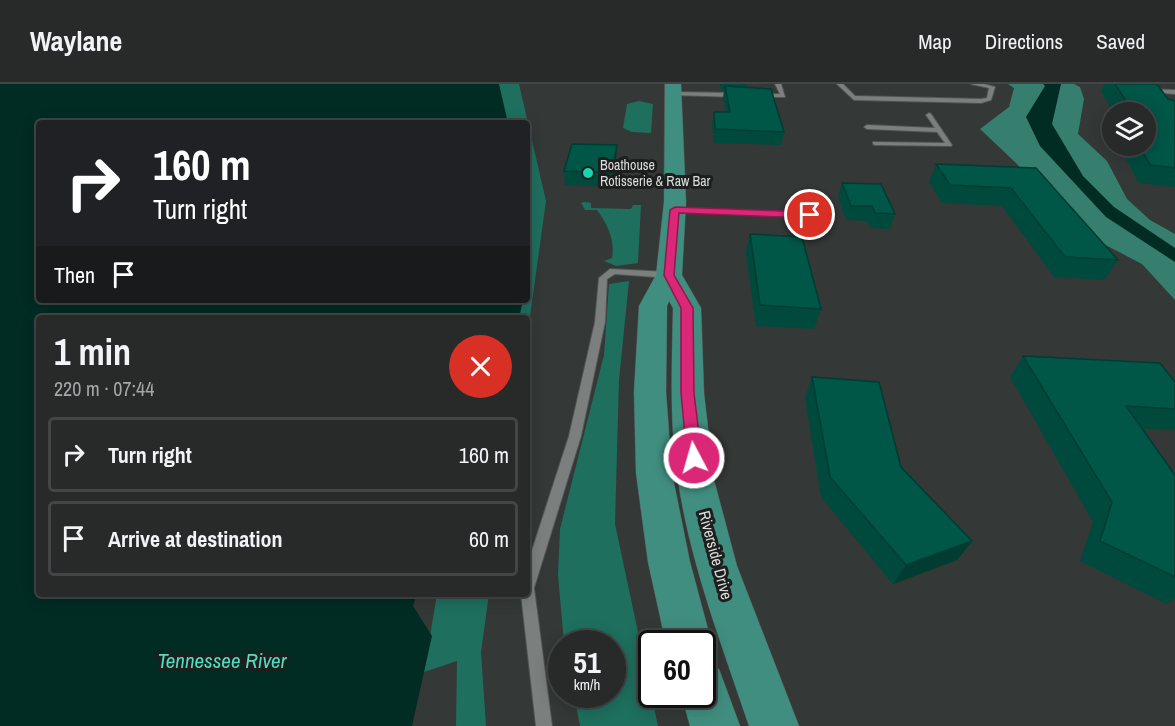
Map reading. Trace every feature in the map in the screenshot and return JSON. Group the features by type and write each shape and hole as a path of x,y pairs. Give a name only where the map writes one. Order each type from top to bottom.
{"main road":[{"path":"673,88 675,210 669,275 653,306 650,392 654,473 669,562 686,630"},
{"name":"Riverside Drive","path":"669,275 687,308 688,393 696,480 716,566 774,726"},
{"path":"709,708 715,726"}],"lane":[{"path":"750,95 783,96 778,84"},
{"path":"840,84 854,98 981,101 988,99 992,87 974,84"},
{"path":"673,88 739,95"},
{"path":"1137,88 1175,93"},
{"path":"1147,90 1152,97"},
{"path":"875,143 949,145 930,115"},
{"path":"867,127 939,130"},
{"path":"675,210 810,215"},
{"path":"530,578 574,436 600,322 603,278 613,271 669,275"},
{"path":"528,597 544,726"}],"shaded area":[{"path":"475,84 519,84 527,120 487,120"},
{"path":"1008,84 1074,84 1080,87 1084,99 1078,134 1107,161 1127,199 1150,220 1175,234 1175,300 1142,264 1065,224 1017,164 980,129 1009,107 1014,88"},
{"path":"639,101 653,104 651,133 632,132 623,128 627,104"},
{"path":"530,132 546,201 530,316 482,315 484,303 530,303"},
{"path":"581,203 591,203 591,208 631,209 633,205 641,205 638,263 616,266 604,261 612,258 610,233 597,210 585,210"},
{"path":"629,281 619,380 615,524 638,632 638,708 654,708 658,726 580,726 577,708 626,708 626,630 563,630 558,575 560,529 604,355 609,284"},
{"path":"436,597 489,597 481,652 486,726 456,726 457,661 424,672"}],"water":[{"name":"Tennessee River","path":"0,84 499,84 507,120 36,120 36,303 522,303 520,315 36,315 36,597 416,597 413,606 432,636 412,726 0,726"},
{"path":"1043,84 1061,84 1052,124 1083,176 1114,207 1175,248 1175,262 1106,217 1040,146 1026,117 1045,86"}],"building":[{"path":"1115,84 1157,84 1168,99 1175,101 1175,168 1150,165 1145,156 1156,156 1156,102 1127,102"},
{"path":"725,86 771,89 784,132 715,129 714,112 730,112"},
{"path":"572,144 617,145 612,173 564,171"},
{"path":"936,164 1036,168 1118,260 1065,257 1011,188 950,185"},
{"path":"842,183 881,184 895,214 875,213 872,206 851,206"},
{"path":"750,234 802,237 821,309 760,305"},
{"path":"1023,356 1160,363 1175,382 1175,409 1126,406 1175,475 1175,577 1100,541 1112,502"},
{"path":"812,377 879,382 901,467 972,541 906,565 830,477"}],"place":[{"name":"Boathouse Rotisserie & Raw Bar","path":"588,173"}],"route":[{"path":"694,458 688,393 687,308 669,275 675,210 810,215"}]}
